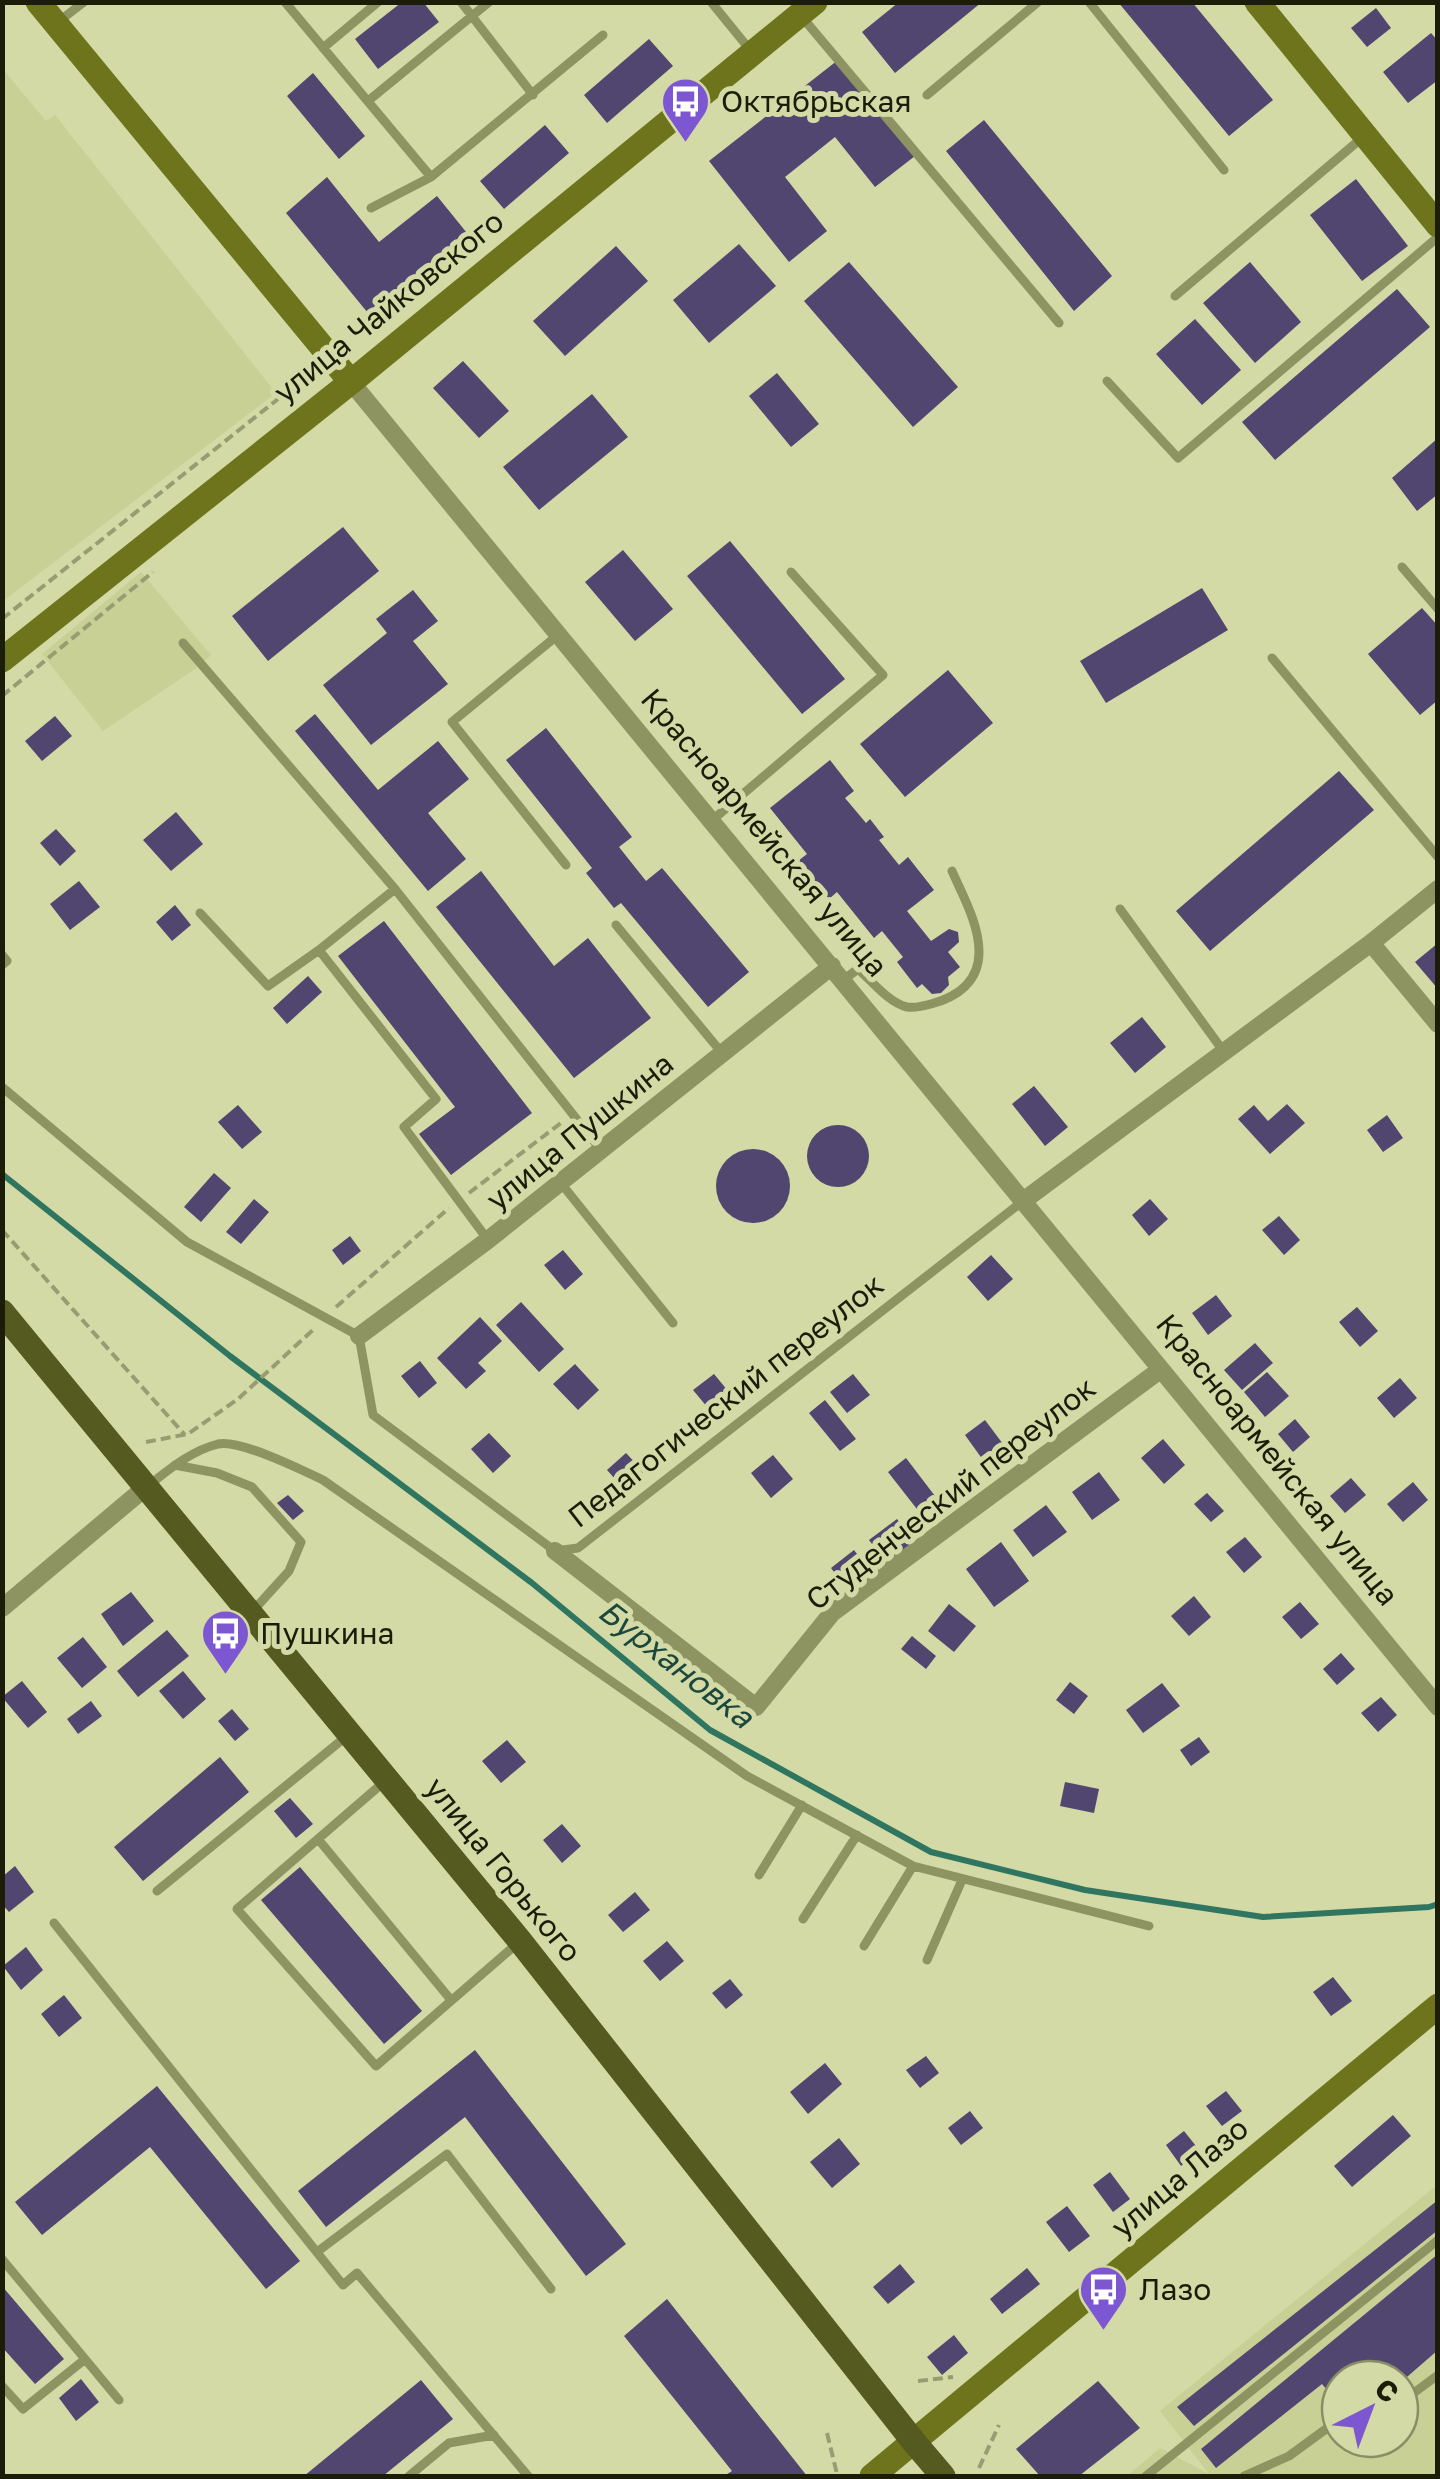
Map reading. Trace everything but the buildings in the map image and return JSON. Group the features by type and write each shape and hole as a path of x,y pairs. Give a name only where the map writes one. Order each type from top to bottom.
{"main road":[{"name":"Красноармейская улица","path":"38,2 350,382"},
{"path":"1257,2 1438,224"},
{"name":"улица Чайковского","path":"2,660 807,8"},
{"name":"улица Горького","path":"2,1312 520,1941 944,2476"},
{"name":"улица Лазо","path":"872,2476 1438,2006"}],"street":[{"name":"Красноармейская улица","path":"350,382 1438,1707"},
{"path":"1023,1201 1435,895"},
{"path":"1370,942 1438,1024"},
{"name":"улица Пушкина","path":"359,1336 488,1240 722,1053 837,972"},
{"name":"Студенческий переулок","path":"555,1552 756,1707 832,1613 1160,1370"},
{"path":"2,1608 146,1487"}],"lane":[{"path":"56,24 84,2"},
{"path":"285,2 431,177"},
{"path":"323,48 378,2"},
{"path":"460,2 533,95"},
{"path":"368,101 489,2"},
{"path":"711,2 753,53"},
{"path":"927,95 1038,2"},
{"path":"1089,2 1224,170"},
{"path":"807,8 1059,323"},
{"path":"371,208 431,177 604,35"},
{"path":"1175,296 1365,136"},
{"path":"1106,381 1178,458 1438,237"},
{"path":"1402,567 1438,609"},
{"path":"710,822 884,675 791,572"},
{"path":"558,635 452,722 566,865"},
{"path":"183,643 395,889 601,1150"},
{"path":"1272,658 1438,857"},
{"path":"837,972 858,969 890,998 907,1007 949,1000 960,992 972,979 979,945 972,917 952,871"},
{"path":"200,913 268,986 395,889"},
{"path":"1120,909 1224,1052"},
{"path":"616,924 722,1053"},
{"path":"319,950 436,1099 404,1128 488,1240"},
{"path":"2,955 8,961 2,965"},
{"path":"2,1086 187,1242 359,1336"},
{"path":"560,1182 673,1324"},
{"name":"Педагогический переулок","path":"359,1336 373,1416 555,1552 578,1548 1023,1201"},
{"path":"146,1487 185,1457 222,1442 272,1456 323,1480 748,1776 856,1836 912,1866 1148,1926"},
{"path":"175,1465 216,1473 252,1486 301,1542 290,1571 251,1614"},
{"path":"157,1891 350,1734"},
{"path":"387,1779 237,1908 376,2066 520,1941"},
{"path":"759,1874 802,1806"},
{"path":"803,1919 856,1836"},
{"path":"318,1839 452,2000"},
{"path":"864,1946 912,1866"},
{"path":"927,1960 962,1880"},
{"path":"54,1923 343,2284 357,2273 528,2476"},
{"path":"317,2252 447,2154 552,2289"},
{"path":"1146,2476 1438,2240"},
{"path":"2,2260 118,2400"},
{"path":"2,2386 23,2410 84,2360"},
{"path":"1244,2476 1288,2456 1320,2433"},
{"path":"408,2476 449,2443 494,2435"}],"path":[{"path":"2,619 278,399"},
{"path":"146,1442 184,1435 238,1400 458,1200 572,1114"},
{"path":"4,1233 184,1435"},
{"path":"918,2381 958,2377"},
{"path":"979,2468 999,2425"},
{"path":"828,2433 837,2474"}],"shaded area":[{"path":"2,68 46,121 55,115 276,393 3,601"},
{"path":"141,572 211,655 103,731 42,654"},
{"path":"1437,2185 1437,2476 1127,2476 1160,2448 1209,2474 1160,2411"}],"waterway":[{"name":"Бурхановка","path":"2,1174 230,1356 532,1583 710,1730 931,1852 1085,1890 1263,1917 1438,1904"}],"place":[{"name":"Октябрьская","path":"686,144"},
{"name":"Пушкина","path":"225,1676"},
{"name":"Лазо","path":"1104,2332"}]}
